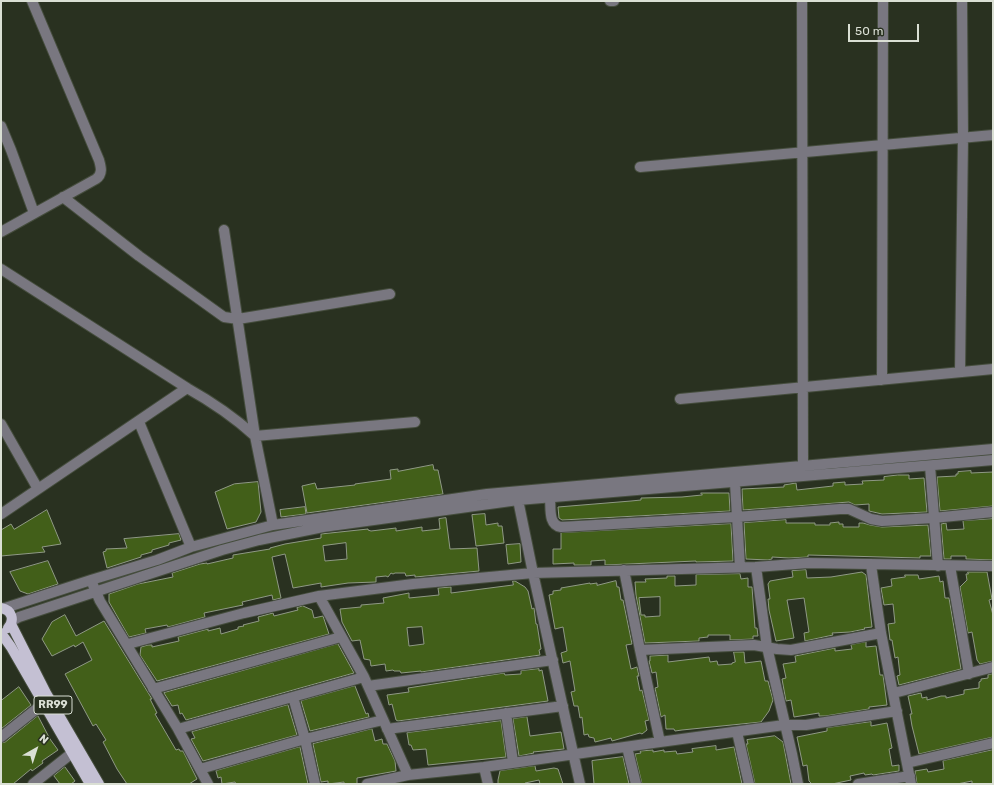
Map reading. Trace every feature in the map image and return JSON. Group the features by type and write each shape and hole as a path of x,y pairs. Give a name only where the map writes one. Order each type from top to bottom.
{"main road":[{"path":"1,632 7,630 12,622 11,613 2,608"},
{"name":"RR99","path":"12,622 46,699 72,753 90,784"},
{"name":"RR99","path":"1,632 30,682 46,699 99,784"}],"street":[{"path":"1,232 100,176 101,166 32,1"},
{"path":"802,1 803,466"},
{"path":"882,380 883,1"},
{"path":"960,372 962,1"},
{"path":"1,126 34,213"},
{"path":"640,166 993,135"},
{"path":"63,197 203,303 224,317 238,319 390,294"},
{"path":"224,230 255,436 273,525"},
{"path":"1,269 228,413 255,436 416,422"},
{"path":"680,399 993,369"},
{"path":"1,514 139,422 187,388"},
{"path":"139,422 191,547"},
{"path":"1,424 38,489"},
{"path":"2,608 158,560 191,547 273,525 395,506 517,496 803,466 993,449"},
{"path":"12,622 19,617 222,550 291,533 517,496 550,498 993,460"},
{"path":"930,466 938,566"},
{"path":"735,483 740,566"},
{"path":"517,496 580,784"},
{"path":"550,498 552,520 554,524 561,527 849,509 863,516 876,520 934,518 993,512"},
{"path":"128,644 244,613 319,596 407,585 533,573 740,566 756,567 808,563 993,566"},
{"path":"858,784 910,780 881,633 871,565"},
{"path":"950,566 969,674"},
{"path":"756,567 767,647 798,784"},
{"path":"624,570 660,742"},
{"path":"91,580 100,600 178,729 208,784"},
{"path":"319,596 366,682 408,776"},
{"path":"640,650 754,645 791,650 881,633"},
{"path":"153,689 341,637"},
{"path":"178,729 293,697 366,682 553,660"},
{"path":"894,693 993,667"},
{"path":"293,697 305,739 315,784"},
{"path":"1,737 46,699"},
{"path":"200,769 305,739 385,724 506,713 563,706"},
{"path":"367,784 408,776 573,755 784,725 806,725 896,712"},
{"path":"506,713 513,762"},
{"path":"737,732 748,784"},
{"path":"907,763 993,742"},
{"path":"627,747 636,784"},
{"path":"33,784 72,753"},
{"path":"484,767 488,784"}],"building":[{"path":"433,465 434,470 438,470 443,494 307,513 302,486 315,483 317,489 355,485 391,479 390,470 398,469 398,471"},
{"path":"971,471 971,473 993,472 993,506 940,511 937,477 956,476 958,472"},
{"path":"909,475 909,479 924,478 927,512 882,514 869,511 869,504 855,505 849,502 743,510 742,489 784,487 784,485 796,483 797,490 833,486 833,483 845,482 845,485 863,484 862,481 884,480 884,477"},
{"path":"258,482 261,512 256,522 227,529 215,492 234,484"},
{"path":"701,493 729,493 730,511 562,520 559,518 558,507 641,500 641,498 702,495"},
{"path":"305,507 306,514 281,517 280,510"},
{"path":"47,510 61,544 42,547 45,552 1,556 1,530 11,524 14,529"},
{"path":"485,514 486,525 498,523 498,526 502,526 504,543 476,546 472,515"},
{"path":"446,518 450,549 477,548 479,571 415,577 415,575 406,576 405,573 391,573 388,577 376,577 376,582 348,583 321,587 321,583 293,588 285,554 272,557 281,598 273,600 272,595 242,602 243,605 204,613 205,617 168,627 167,625 145,629 146,633 129,637 109,602 109,594 138,584 173,577 172,573 200,564 207,564 233,558 233,555 321,538 321,534 368,529 371,531 396,528 396,531 422,527 422,531 440,529 439,519","holes":["346,543 347,559 325,561 323,546"]},
{"path":"993,519 993,560 966,559 966,556 951,556 951,559 944,559 941,524 946,523 947,530 964,529 963,521"},
{"path":"786,520 786,523 815,523 815,525 830,525 830,523 839,522 839,524 843,524 843,527 859,527 859,523 882,527 928,525 931,556 920,556 920,558 808,555 808,557 772,557 772,559 768,560 746,559 744,523"},
{"path":"731,524 733,561 605,565 605,560 591,561 591,565 574,565 574,563 553,564 553,549 561,549 561,533"},
{"path":"179,534 181,540 152,550 152,552 141,555 141,557 107,568 103,552 106,551 106,549 127,548 124,539"},
{"path":"520,544 521,562 508,564 506,545"},
{"path":"48,561 58,584 28,594 20,591 10,572"},
{"path":"806,570 807,578 831,577 862,572 866,575 872,627 850,632 832,633 833,635 805,641 804,633 809,632 804,598 787,600 794,638 776,641 769,610 768,599 770,599 768,584 770,581 793,577 792,571"},
{"path":"968,572 987,572 992,599 989,600 993,615 993,661 980,664 977,660 972,632 968,633 960,587 967,580 966,574 968,574"},
{"path":"740,574 741,579 748,578 748,587 752,587 755,628 757,628 758,636 753,636 753,639 730,640 730,635 708,635 708,637 699,638 699,641 645,643 635,582 646,582 645,579 675,576 675,586 696,585 696,575","holes":["660,597 660,616 645,617 645,615 641,615 639,598"]},
{"path":"905,575 918,575 919,579 939,576 940,582 943,581 945,598 949,598 961,669 899,685 897,676 900,675 898,657 895,658 892,640 890,640 888,624 895,623 893,604 884,605 881,588 892,586 891,579 905,577"},
{"path":"513,581 515,581 525,587 528,591 532,609 534,608 537,624 541,649 539,650 540,655 421,672 401,673 400,671 393,670 386,671 385,664 371,666 370,660 364,659 360,640 352,641 342,622 340,609 384,603 383,598 409,593 409,598 439,595 438,588 451,587 451,593 513,585","holes":["422,627 424,644 409,646 407,628"]},
{"path":"616,581 617,587 619,587 621,600 623,600 632,644 626,645 631,669 637,667 640,691 642,690 649,720 645,721 647,730 642,734 640,733 612,741 611,738 595,742 594,738 589,737 588,734 584,735 582,717 580,718 578,706 574,706 571,692 575,691 570,661 563,663 561,653 567,651 563,627 555,629 549,595 553,594 553,591 561,590 561,588 590,583 597,583 597,585"},
{"path":"303,606 312,610 314,618 323,616 329,634 157,681 140,655 141,647 152,645 152,647 179,641 178,637 208,629 208,631 220,628 221,634 238,629 238,627 244,626 243,625 259,621 258,617 273,613 274,616 298,610 297,608"},
{"path":"65,615 76,636 104,621 152,699 150,699 157,713 155,714 176,750 179,749 180,751 183,751 197,779 189,784 127,784 117,769 103,742 106,740 96,724 93,726 65,674 92,660 83,642 75,647 74,645 52,656 42,639 52,622"},
{"path":"866,642 866,647 876,646 880,675 883,675 887,705 825,716 819,716 819,713 794,717 791,700 786,701 782,679 786,678 783,664 796,662 795,656 835,648 835,651 852,649 851,645"},
{"path":"338,644 354,673 186,720 182,713 180,714 178,705 172,706 164,693"},
{"path":"734,652 744,652 745,663 761,661 765,681 768,681 773,700 769,711 761,722 675,731 674,729 666,729 665,715 661,717 655,688 658,687 656,672 652,673 649,661 650,656 668,655 668,662 709,657 710,662 717,661 718,665 732,664 735,662"},
{"path":"539,669 539,671 542,670 548,701 398,721 396,720 392,704 389,705 387,695 409,692 408,688 504,673 505,675 521,674 521,671"},
{"path":"993,674 993,737 919,754 912,726 910,714 912,714 908,696 921,693 922,698 927,697 927,700 941,696 946,696 946,698 964,694 964,690 979,688 979,682 981,679 988,678 988,675"},
{"path":"355,686 366,714 368,713 369,717 310,731 301,701"},
{"path":"19,687 31,705 1,729 1,701"},
{"path":"288,705 297,735 203,761 191,739 195,738 192,732"},
{"path":"38,716 50,739 58,750 42,761 43,763 32,771 31,769 13,784 1,784 1,743 5,742"},
{"path":"527,717 530,736 561,732 564,749 533,752 534,753 519,756 513,719"},
{"path":"501,721 506,757 428,765 426,749 413,750 411,745 409,745 407,733"},
{"path":"871,722 871,726 887,723 892,748 889,749 892,766 899,765 899,771 873,775 865,775 864,773 850,776 851,780 832,784 812,784 809,781 807,765 803,766 797,737 827,731 827,728"},
{"path":"372,729 375,741 382,739 383,744 387,744 395,761 396,771 357,778 357,784 344,784 344,782 328,784 328,781 321,782 313,744"},
{"path":"775,736 783,742 791,784 755,784 746,744 748,744 747,740"},
{"path":"716,746 716,750 734,747 742,784 642,784 635,754 641,753 640,751 653,750 653,752 664,750 664,752 676,751 677,754 693,752 692,749"},
{"path":"300,747 308,784 236,784 235,782 222,784 221,777 218,778 216,771"},
{"path":"993,750 993,784 972,784 972,781 957,784 917,784 915,771 927,769 928,772 944,769 943,761"},
{"path":"623,757 629,784 594,784 592,761"},
{"path":"535,766 536,771 554,768 558,769 563,784 540,784 539,780 525,784 498,784 500,771"},
{"path":"65,767 75,781 71,784 60,784 54,776"}]}
